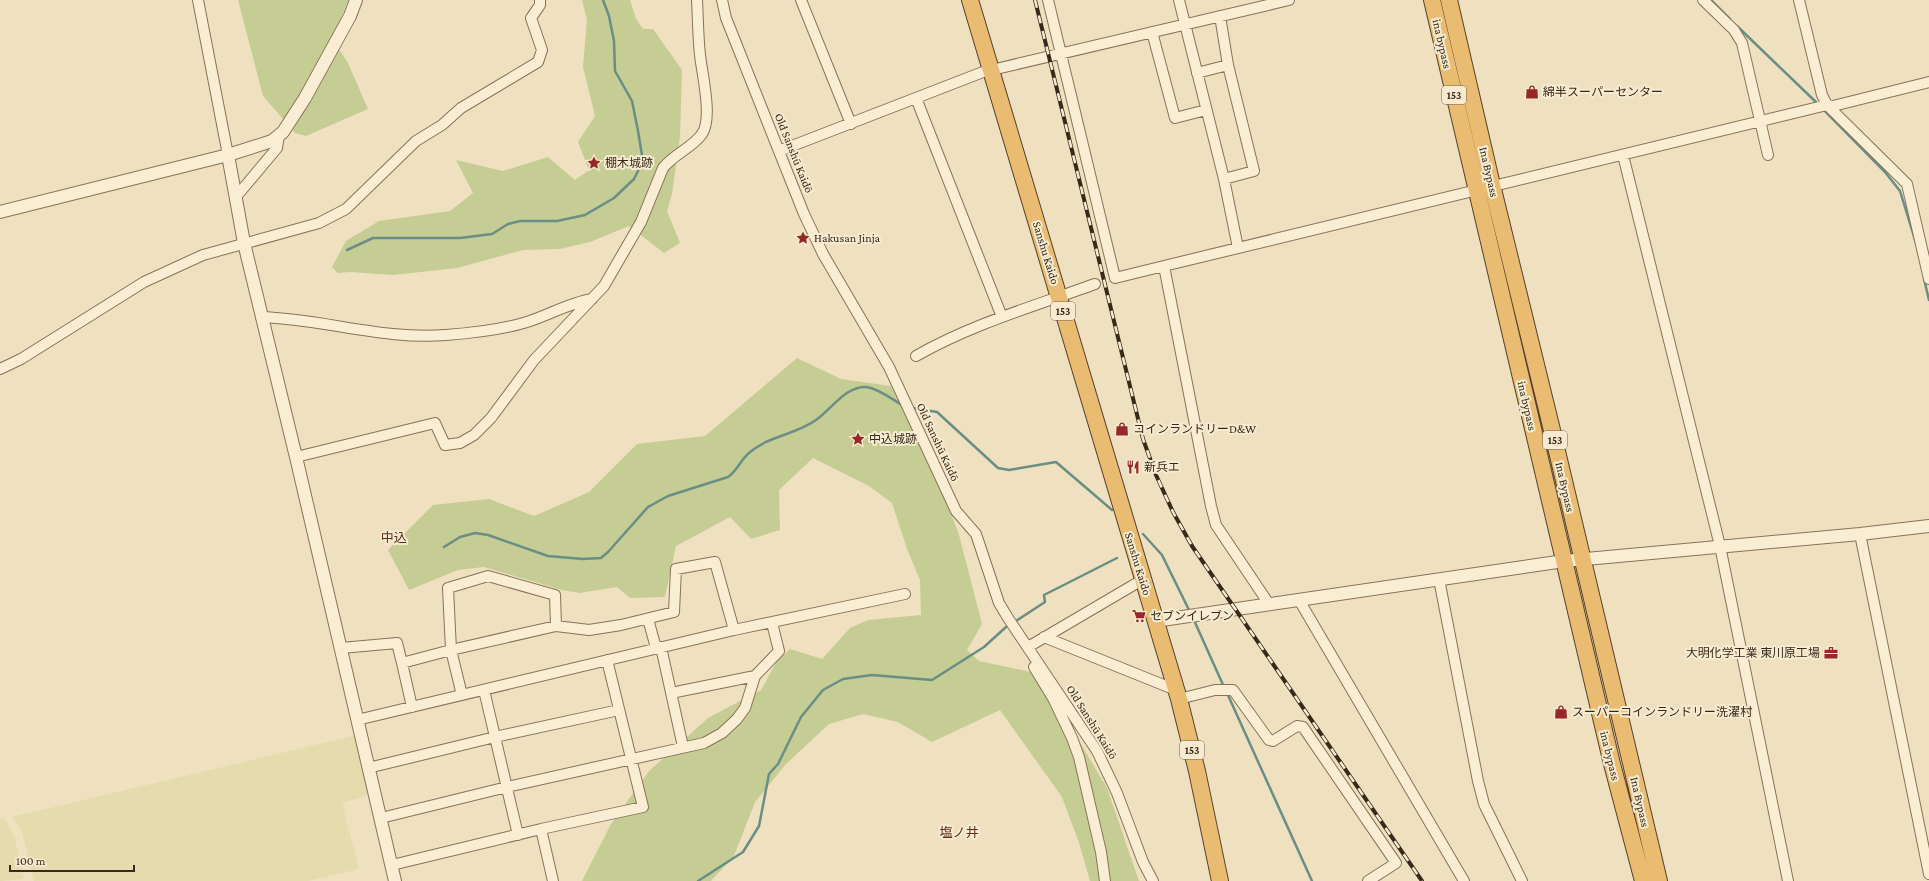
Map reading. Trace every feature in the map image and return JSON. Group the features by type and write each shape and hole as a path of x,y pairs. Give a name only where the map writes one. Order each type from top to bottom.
{"highway":[{"name":"Sanshu Kaido","path":"970,0 1155,621"},
{"name":"ina bypass","path":"1432,0 1612,764 1643,881"},
{"name":"Ina Bypass","path":"1449,0 1492,186 1659,881"},
{"name":"153","path":"1155,621 1177,695 1197,771 1220,881"}],"street":[{"path":"198,0 244,243 296,456 395,881"},
{"path":"0,212 228,155 272,141 283,132 306,98 350,16 356,0"},
{"path":"0,369 21,359 144,282 203,255 319,223 346,209 416,141 442,125 461,108 538,62 542,50 531,18 540,5 540,0"},
{"path":"296,456 435,423 445,445 460,443 474,435 491,418 534,360 604,286 641,222 663,168 668,161 697,141 704,132 706,108 700,55 697,0"},
{"name":"Old Sanshū Kaidō","path":"722,0 726,18 779,151 823,254 889,367 956,511 976,534 1000,603 1097,751 1117,793 1143,862 1153,881"},
{"path":"801,0 850,124"},
{"path":"1048,0 1115,278 1826,105 1833,106 1929,82"},
{"path":"1179,0 1224,178 1238,248"},
{"path":"779,151 990,70 1061,55 1289,0"},
{"path":"1703,0 1734,30 1742,43 1768,155"},
{"path":"1800,0 1822,95 1826,105 1907,184 1929,279"},
{"path":"1220,16 1228,65 1254,170 1224,178"},
{"path":"1152,32 1175,118 1206,110"},
{"path":"1197,73 1228,65"},
{"path":"916,98 1002,318"},
{"path":"235,198 277,148 279,135"},
{"path":"1623,155 1720,546 1788,881"},
{"path":"1164,266 1216,525 1269,604"},
{"path":"916,356 939,343 1095,284"},
{"path":"262,317 285,318 405,335 444,335 487,331 524,322 578,302 592,300"},
{"path":"1155,621 1564,561 1860,534 1929,526"},
{"path":"1860,534 1929,874"},
{"path":"402,663 556,626 589,630 622,625 674,612 676,569 715,562 734,630"},
{"path":"462,695 451,650 448,588 488,576 555,595 556,626"},
{"path":"1105,881 1101,852 1072,738 1054,700 1029,660 1028,647 1142,580"},
{"path":"1439,580 1478,781 1484,804 1522,881"},
{"path":"357,720 734,630 905,594"},
{"path":"1299,600 1464,881"},
{"path":"648,618 659,648 683,747"},
{"path":"381,818 507,787 704,742 722,733 737,719 745,708 755,676 779,650 772,623"},
{"path":"1044,637 1177,695 1224,689 1236,693 1269,740 1273,740 1297,726 1303,727 1396,863 1368,881"},
{"path":"341,648 397,642 412,707"},
{"path":"392,865 541,829 643,807 607,660"},
{"path":"671,693 755,676"},
{"path":"484,690 518,835"},
{"path":"368,768 495,737 619,710"},
{"path":"541,829 553,881"}],"shaded area":[{"path":"357,735 370,795 342,803 359,869 308,881 34,881 22,832 12,817"},
{"path":"4,818 14,835 24,879 0,881 0,819"}],"green space":[{"path":"238,0 348,0 333,40 348,63 368,109 306,136 295,133 263,96"},
{"path":"582,0 630,0 636,19 643,29 653,29 682,70 680,136 672,194 667,211 680,243 664,253 629,226 590,242 560,249 523,250 457,268 393,275 350,272 338,273 332,267 346,241 379,221 450,211 473,193 456,160 503,171 548,157 575,180 589,170 578,142 595,116 583,67 587,20"},
{"path":"797,358 841,379 891,386 945,497 959,535 982,624 967,650 979,661 1031,672 1071,727 1107,788 1139,881 1090,881 1079,843 1062,797 1000,710 932,742 898,722 863,714 829,724 786,764 755,802 734,856 711,881 582,881 611,824 649,771 708,718 761,690 777,661 790,649 822,659 850,628 868,620 921,615 920,580 907,549 892,503 869,486 813,458 779,490 780,530 751,539 730,517 676,546 665,597 630,598 617,587 579,593 562,590 484,567 458,570 409,590 388,550 433,505 489,499 534,516 589,492 637,444 705,436"}],"waterway":[{"path":"347,250 373,238 460,238 492,234 508,224 520,221 557,221 585,215 614,198 634,179 643,161 638,131 632,101 615,71 614,41 609,16 603,0"},
{"path":"1711,0 1730,19"},
{"path":"1737,26 1818,104"},
{"path":"1823,109 1885,172 1900,191 1916,243"},
{"path":"1924,279 1929,300"},
{"path":"444,547 460,537 475,533 488,535 548,556 583,559 601,558 648,507 668,496 728,477 750,452 766,442 808,425 822,416 839,399 852,390 859,387 872,388 902,405"},
{"path":"913,408 937,412 998,468 1009,470 1056,462 1112,510"},
{"path":"1143,534 1162,555 1190,612"},
{"path":"1016,621 1045,602 1044,595 1117,558"},
{"path":"1193,618 1224,687"},
{"path":"698,881 743,852 759,826 769,774 778,764 801,717 823,690 843,679 872,675 932,680 984,647 1006,627"},
{"path":"1227,693 1312,881"}],"railway":[{"path":"1035,0 1143,439 1156,475 1173,512 1192,546 1422,881"}],"place":[{"name":"綿半スーパーセンター","path":"1532,92"},
{"name":"棚木城跡","path":"594,163"},
{"name":"Hakusan Jinja","path":"803,238"},
{"name":"コインランドリーD&W","path":"1122,429"},
{"name":"中込城跡","path":"858,439"},
{"name":"新兵エ","path":"1133,467"},
{"name":"セブンイレブン","path":"1139,616"},
{"name":"大明化学工業 東川原工場","path":"1831,653"},
{"name":"スーパーコインランドリー洗濯村","path":"1561,712"}],"district":[{"name":"中込","path":"394,537"},
{"name":"塩ノ井","path":"959,832"}]}
